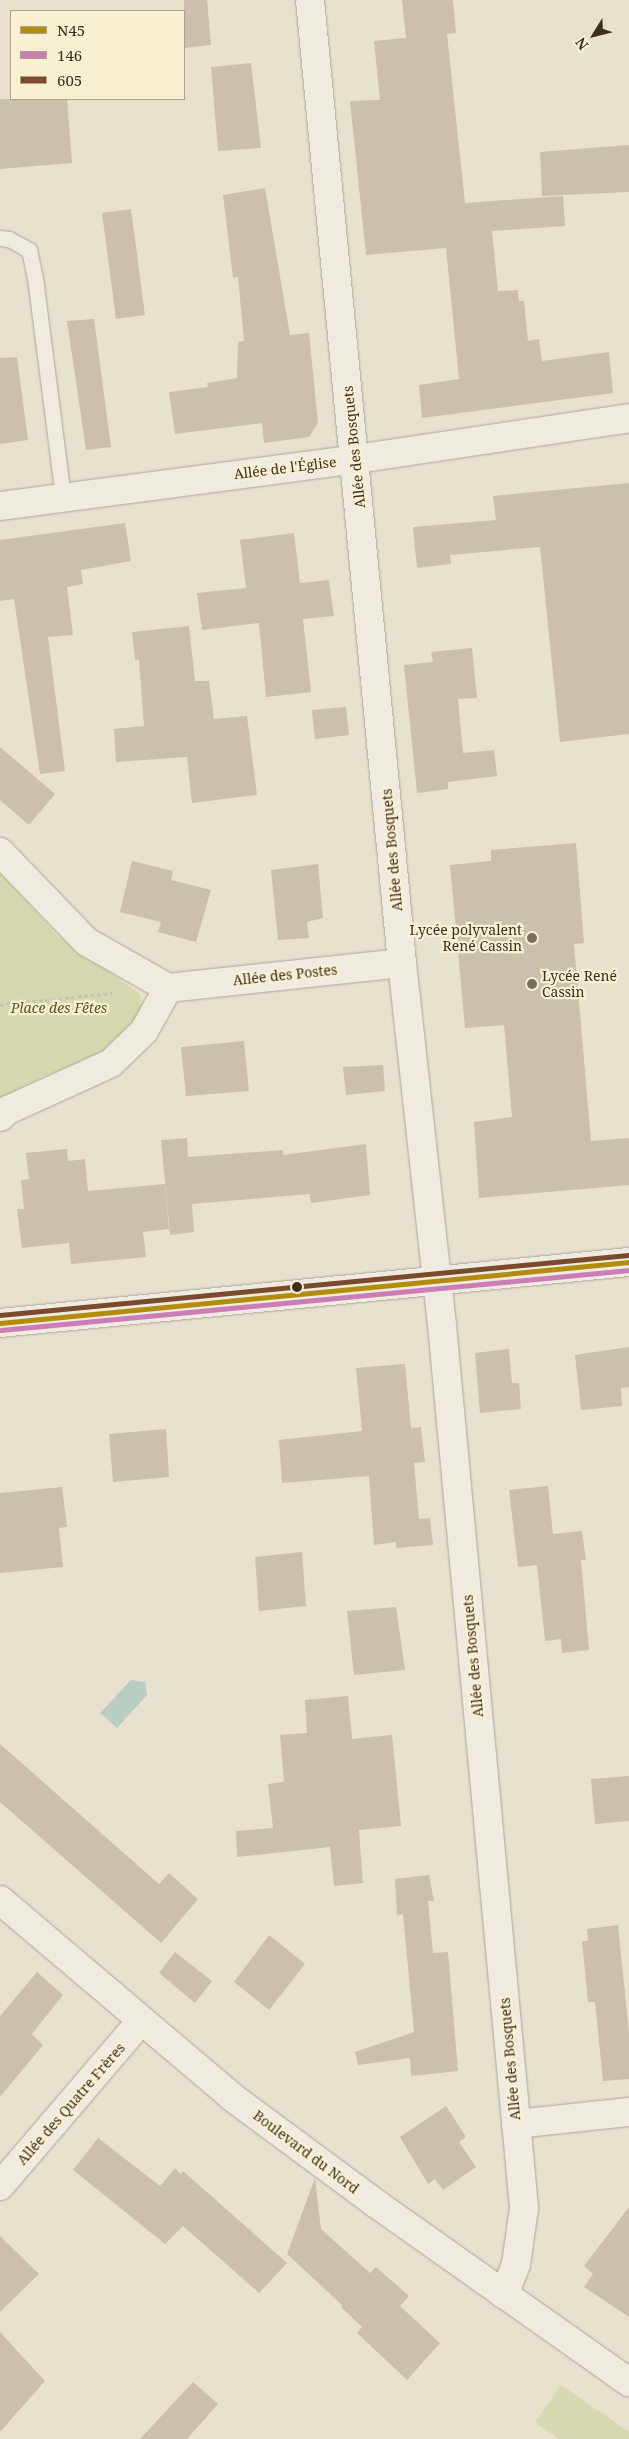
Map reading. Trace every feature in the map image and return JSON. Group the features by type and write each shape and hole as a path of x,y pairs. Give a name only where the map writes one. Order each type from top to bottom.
{"street":[{"name":"Allée des Bosquets","path":"310,0 356,459 402,963 437,1282 524,2208 516,2264 504,2295"},
{"name":"Allée de l'Église","path":"0,506 356,459 629,418"},
{"path":"0,852 87,942 168,988 144,1031 111,1064 8,1110 0,1117"},
{"name":"Allée des Postes","path":"168,988 402,963"},
{"path":"0,1323 629,1262"},
{"name":"Boulevard du Nord","path":"0,1900 240,2103 504,2295 629,2382"},
{"name":"Allée des Quatre Frères","path":"0,2186 141,2021"},
{"path":"516,2124 629,2112"}],"lane":[{"path":"0,238 9,239 29,250 35,278 63,497"}],"path":[{"path":"0,1005 118,993"}],"green space":[{"name":"Place des Fêtes","path":"0,872 58,936 140,994 142,1009 115,1046 93,1059 41,1077 0,1102"},
{"path":"561,2385 629,2432 629,2439 559,2439 535,2422"}],"shaded area":[{"path":"131,1680 145,1682 147,1695 117,1728 100,1713"}],"building":[{"path":"184,0 207,0 211,45 185,48"},
{"path":"402,0 453,0 456,33 447,34 465,203 563,196 565,226 492,231 498,291 518,290 519,301 524,301 528,341 539,339 542,361 609,352 613,393 422,418 419,385 459,379 446,248 366,255 350,101 380,100 374,41 406,38"},
{"path":"251,63 261,148 218,151 211,67"},
{"path":"0,99 67,100 72,163 0,169"},
{"path":"629,145 629,192 542,196 540,152"},
{"path":"265,188 290,335 309,333 318,423 309,437 264,443 262,423 175,434 169,392 208,387 207,383 237,378 238,342 244,341 238,277 233,278 223,195"},
{"path":"131,209 145,315 116,319 102,213"},
{"path":"94,319 111,447 86,450 67,321"},
{"path":"17,357 28,440 0,444 0,358"},
{"path":"629,483 629,734 560,742 540,547 450,555 451,564 417,568 413,527 496,520 493,496"},
{"path":"125,523 131,561 81,570 83,584 67,587 73,635 48,637 65,771 40,774 14,599 0,601 0,540"},
{"path":"294,533 300,583 329,580 334,616 303,619 311,692 266,697 259,623 202,630 197,593 246,588 240,540"},
{"path":"189,626 195,681 209,681 214,719 247,716 257,795 192,803 187,757 116,762 114,729 144,726 139,660 135,660 132,632"},
{"path":"472,648 477,698 458,699 463,753 494,750 497,776 448,782 448,789 417,793 404,665 433,662 431,652"},
{"path":"346,707 349,735 315,739 312,710"},
{"path":"0,747 55,794 29,825 0,800"},
{"path":"576,843 584,943 574,944 591,1141 629,1138 629,1185 479,1198 474,1122 512,1117 504,1025 465,1028 450,865 491,861 491,850"},
{"path":"132,861 173,871 171,880 211,890 196,942 158,932 161,922 120,912"},
{"path":"318,864 323,918 307,922 309,938 278,940 271,870"},
{"path":"244,1041 249,1091 186,1096 181,1047"},
{"path":"383,1065 385,1091 346,1095 343,1067"},
{"path":"187,1138 188,1157 283,1150 283,1155 366,1144 370,1195 311,1203 310,1194 192,1204 194,1232 170,1235 161,1140"},
{"path":"67,1149 68,1161 85,1159 88,1191 165,1184 169,1229 143,1232 146,1257 71,1264 69,1243 22,1248 17,1209 24,1209 21,1180 29,1179 26,1153"},
{"path":"629,1347 629,1387 621,1388 622,1406 581,1410 575,1355"},
{"path":"509,1349 512,1383 519,1383 521,1409 480,1413 475,1353"},
{"path":"405,1364 411,1428 421,1427 425,1462 414,1463 419,1519 430,1518 433,1545 396,1548 396,1542 374,1545 369,1476 282,1483 279,1440 362,1431 356,1368"},
{"path":"166,1429 169,1477 113,1482 109,1434"},
{"path":"548,1486 553,1534 582,1531 586,1560 581,1560 589,1650 562,1653 561,1639 545,1641 537,1565 518,1567 509,1490"},
{"path":"62,1487 67,1527 59,1528 63,1567 0,1573 0,1493"},
{"path":"302,1552 306,1606 259,1611 255,1557"},
{"path":"396,1607 405,1670 354,1675 347,1611"},
{"path":"348,1696 352,1739 392,1735 401,1826 359,1830 363,1883 334,1886 330,1847 237,1857 236,1831 273,1828 268,1784 284,1782 280,1735 307,1733 305,1700"},
{"path":"0,1744 159,1884 169,1873 198,1899 161,1943 0,1802"},
{"path":"629,1776 629,1821 595,1824 591,1779"},
{"path":"429,1875 434,1901 428,1901 433,1953 448,1952 458,2071 411,2076 410,2058 358,2065 355,2052 414,2032 403,1914 397,1915 395,1879"},
{"path":"618,1925 629,2033 629,2079 603,2081 595,2002 588,2002 582,1941 588,1941 587,1929"},
{"path":"269,1935 305,1964 269,2010 234,1982"},
{"path":"175,1952 212,1981 195,2003 159,1973"},
{"path":"37,1972 63,1995 32,2034 43,2045 0,2097 0,2016"},
{"path":"446,2106 466,2137 459,2142 476,2167 443,2190 435,2179 428,2184 400,2137"},
{"path":"98,2138 160,2186 175,2168 181,2174 183,2171 287,2263 259,2293 183,2226 165,2244 73,2170"},
{"path":"315,2178 321,2229 370,2273 376,2267 409,2296 400,2306 440,2343 407,2380 357,2333 362,2327 341,2307 342,2305 287,2254"},
{"path":"629,2207 629,2317 584,2287 593,2274 584,2266"},
{"path":"0,2236 39,2274 0,2312"},
{"path":"0,2332 45,2381 0,2432"},
{"path":"193,2382 218,2404 187,2439 140,2439"}],"transit line":[{"name":"605","path":"0,1315 628,1255"},
{"name":"N45","path":"0,1323 629,1262"},
{"name":"146","path":"1,1330 629,1270"}],"place":[{"name":"Lycée polyvalent René Cassin","path":"532,938"},
{"name":"Lycée René Cassin","path":"532,984"}]}
